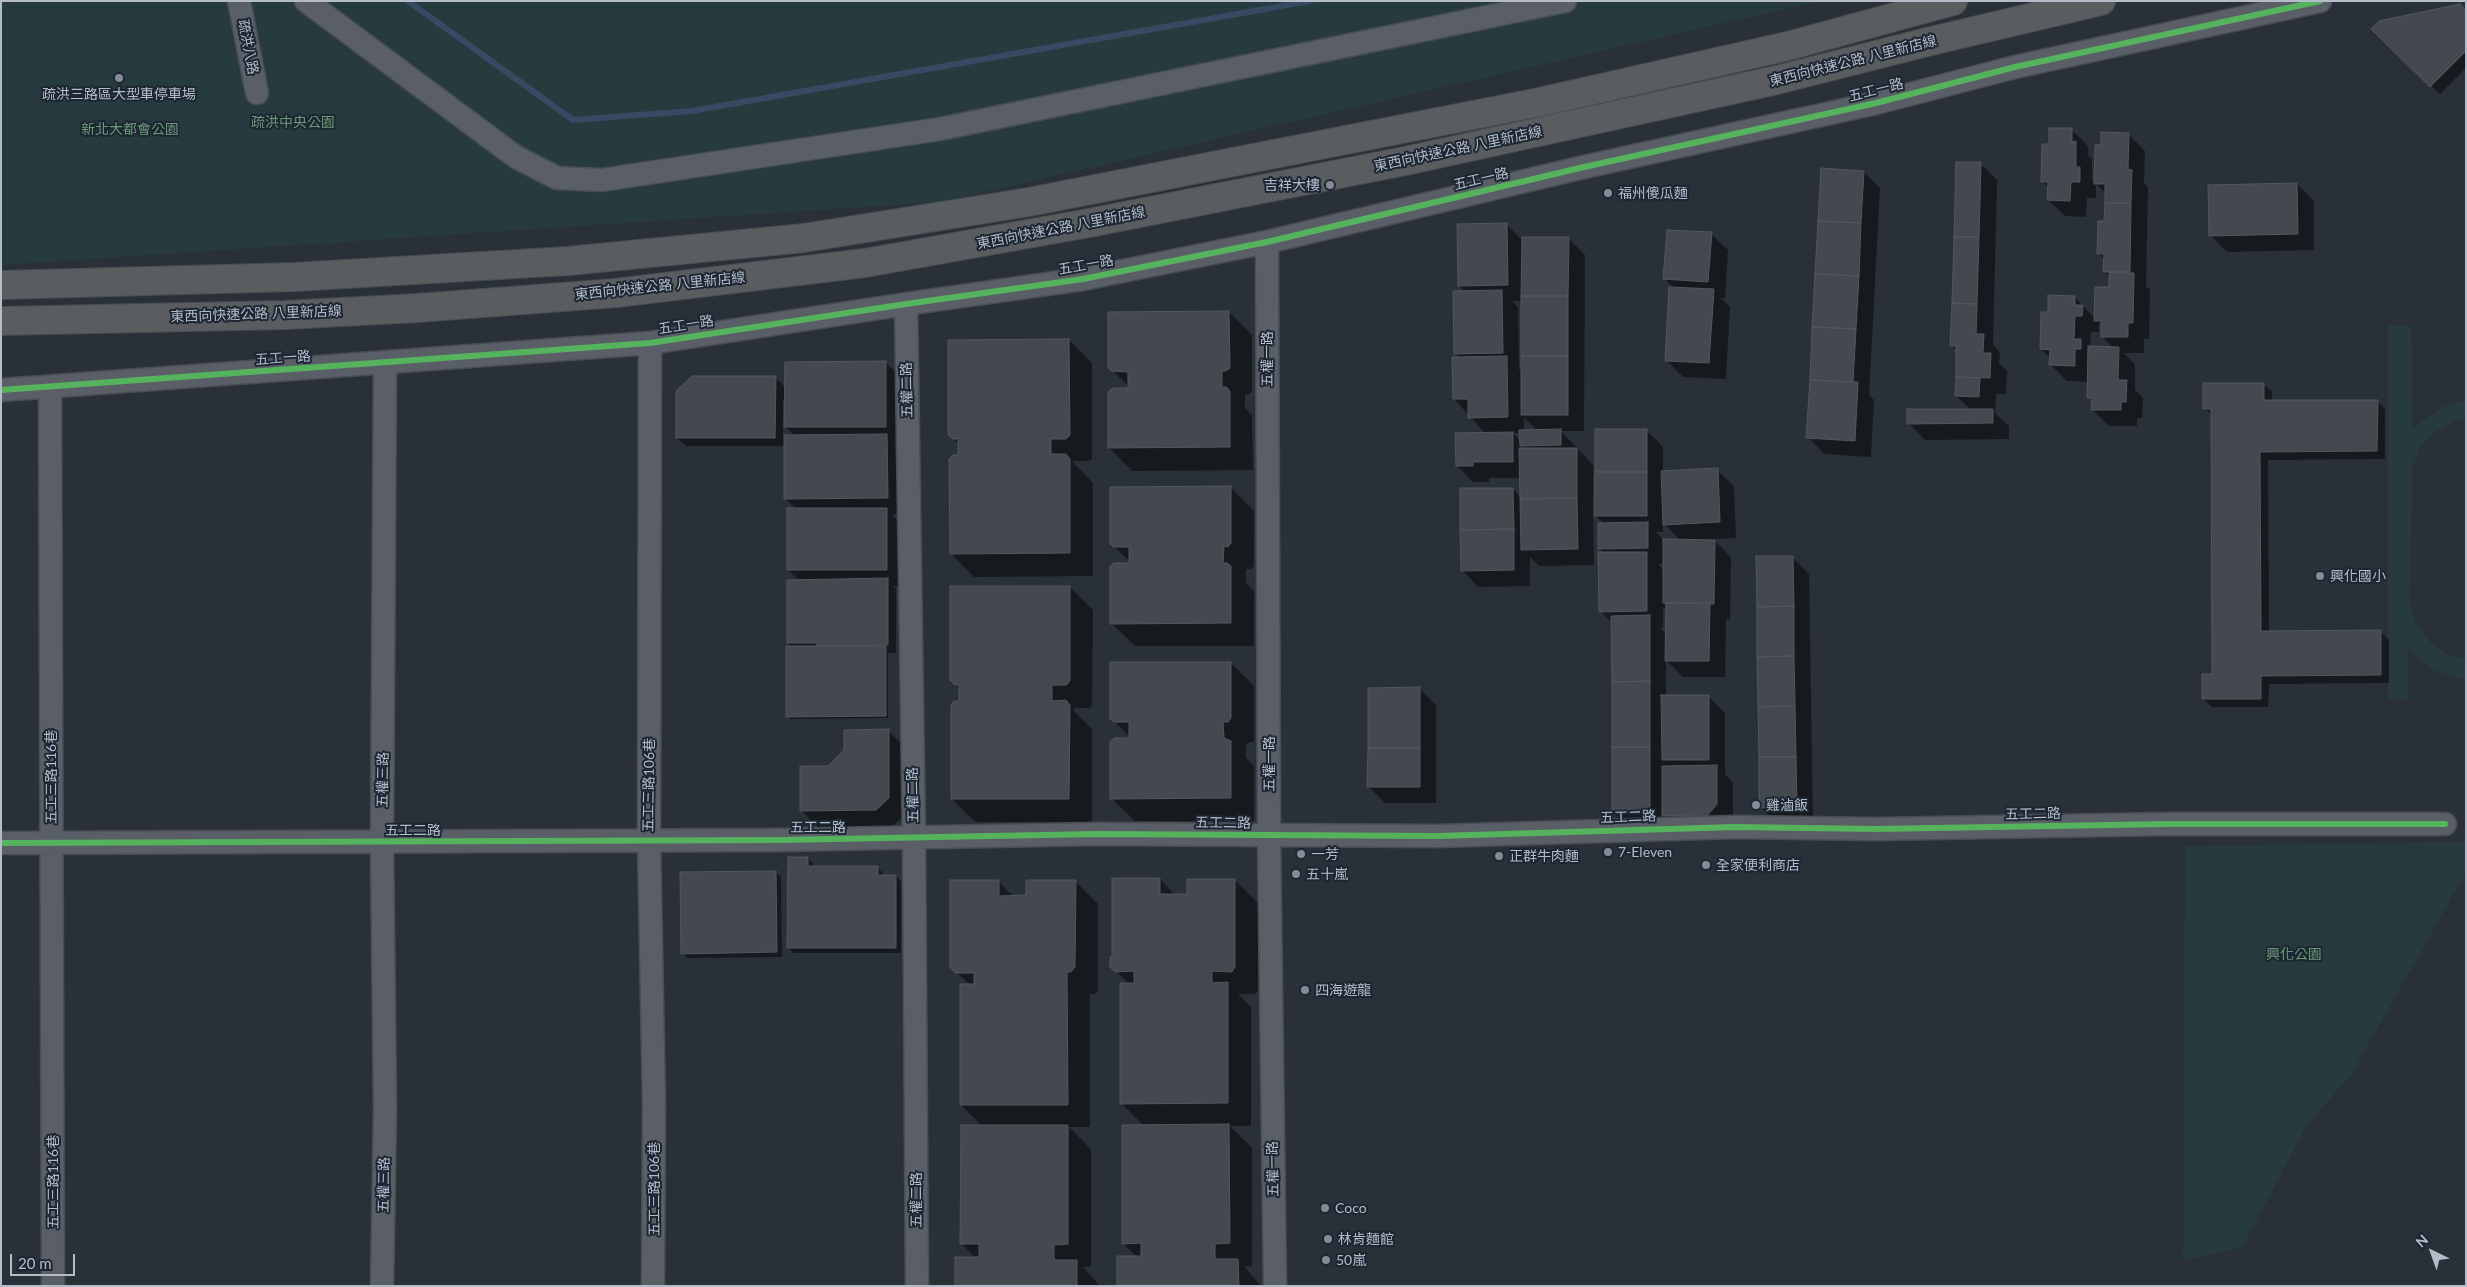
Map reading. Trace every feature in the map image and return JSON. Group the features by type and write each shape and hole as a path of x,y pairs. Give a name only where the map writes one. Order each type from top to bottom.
{"highway":[{"name":"東西向快速公路 八里新店線","path":"1,285 305,277 568,261 804,238 1029,202 1540,102 1788,46 1953,1"},
{"name":"東西向快速公路 八里新店線","path":"1,321 266,315 426,307 616,293 865,263 1089,223 1405,161 1777,80 2101,1"}],"street":[{"name":"疏洪八路","path":"239,1 257,93"},
{"path":"306,1 516,157 557,178 602,180 940,129 1565,1"},
{"name":"五工一路","path":"1,390 384,364 650,343 1083,279 1267,242 1584,167 1876,103 2015,67 2155,39 2320,1"},
{"name":"五權一路","path":"1267,242 1270,836 1275,1286"},
{"name":"五權二路","path":"906,304 914,839 917,1286"},
{"name":"五工三路106巷","path":"650,343 648,841 654,1103 653,1286"},
{"name":"五權三路","path":"382,1286 385,1110 382,843 384,364"},
{"name":"五工三路116巷","path":"50,388 54,1286"},
{"name":"五工二路","path":"1,843 382,843 914,839 1096,834 1438,836 1735,827 1876,830 2166,824 2445,824"}],"green space":[{"name":"疏洪中央公園","path":"1,1 1821,1 940,202 341,242 330,245 311,244 1,265"},
{"path":"2388,325 2411,326 2413,428 2443,407 2466,401 2466,419 2455,421 2435,432 2420,448 2412,469 2410,602 2416,623 2429,641 2446,654 2466,660 2466,679 2457,679 2430,668 2408,649 2408,700 2388,699"},
{"name":"興化公園","path":"2466,842 2466,872 2351,1075 2306,1126 2243,1247 2183,1261 2185,846"}],"building":[{"path":"2460,4 2466,10 2466,51 2430,87 2371,29 2379,21"},
{"path":"2049,128 2072,128 2072,142 2076,141 2076,167 2080,167 2080,182 2071,182 2070,201 2047,200 2048,182 2041,182 2042,144 2049,144"},
{"path":"2101,132 2129,133 2128,169 2132,170 2131,203 2105,203 2105,184 2094,184 2095,145 2101,144"},
{"path":"1956,162 1981,162 1979,237 1954,237"},
{"path":"1821,168 1864,171 1861,223 1818,221"},
{"path":"2297,183 2298,234 2209,236 2208,185"},
{"path":"2105,203 2131,203 2130,272 2103,272 2104,254 2097,254 2098,221 2104,221"},
{"path":"1818,221 1861,223 1859,276 1815,274"},
{"path":"1507,223 1508,285 1458,286 1457,224"},
{"path":"1667,230 1712,232 1708,282 1663,279"},
{"path":"1522,237 1569,237 1568,296 1521,296"},
{"path":"1954,237 1979,237 1977,304 1952,303"},
{"path":"2109,272 2134,273 2133,323 2128,323 2128,337 2101,337 2101,321 2094,321 2095,287 2109,287"},
{"path":"1815,274 1859,276 1856,329 1812,327"},
{"path":"1669,287 1714,289 1709,363 1665,361"},
{"path":"1502,290 1503,353 1454,354 1453,291"},
{"path":"2048,295 2075,296 2075,305 2083,305 2082,316 2075,316 2074,339 2081,339 2081,349 2075,349 2075,366 2049,365 2050,350 2040,349 2041,312 2048,312"},
{"path":"1521,296 1568,296 1568,356 1521,356"},
{"path":"1952,303 1977,304 1976,334 1984,334 1983,353 1991,353 1990,378 1956,377 1956,346 1950,346"},
{"path":"1229,311 1230,368 1222,371 1222,387 1226,387 1230,391 1230,447 1108,448 1108,392 1113,388 1128,388 1128,372 1112,371 1108,368 1108,312"},
{"path":"1812,327 1856,329 1853,382 1810,380"},
{"path":"1069,339 1070,435 1066,439 1051,439 1051,454 1066,454 1070,459 1070,553 950,554 949,459 953,455 958,455 958,439 953,439 948,435 948,340"},
{"path":"2088,346 2119,347 2118,380 2127,380 2126,402 2121,402 2121,410 2091,410 2092,398 2087,398"},
{"path":"1507,356 1508,417 1468,418 1468,399 1453,399 1452,357"},
{"path":"1521,356 1568,356 1568,415 1521,415"},
{"path":"886,361 886,427 784,427 785,362"},
{"path":"692,376 776,376 775,438 676,438 676,391"},
{"path":"1956,377 1980,378 1979,397 1955,396"},
{"path":"1810,380 1858,382 1855,441 1806,438"},
{"path":"2203,383 2264,383 2264,400 2378,400 2377,451 2260,452 2261,631 2381,630 2381,675 2261,676 2261,699 2202,699 2202,674 2212,674 2211,409 2203,409"},
{"path":"1907,409 1993,409 1993,423 1907,424"},
{"path":"1561,429 1561,445 1520,446 1519,430"},
{"path":"1595,429 1647,429 1647,472 1595,472"},
{"path":"1513,432 1513,462 1473,462 1473,466 1456,466 1455,433"},
{"path":"887,434 888,498 784,499 784,435"},
{"path":"1519,448 1577,448 1577,498 1520,499"},
{"path":"1718,468 1720,522 1663,525 1661,471"},
{"path":"1595,472 1647,472 1647,516 1594,516"},
{"path":"1231,486 1231,543 1228,547 1224,546 1223,563 1231,566 1231,623 1110,624 1110,566 1114,563 1129,563 1129,547 1114,547 1110,544 1110,487"},
{"path":"1460,488 1513,488 1514,529 1460,530"},
{"path":"1577,498 1578,549 1521,550 1520,499"},
{"path":"787,508 887,508 887,570 787,570"},
{"path":"1648,522 1648,548 1598,549 1598,523"},
{"path":"1514,529 1514,570 1461,571 1460,530"},
{"path":"1663,539 1715,540 1714,604 1663,603"},
{"path":"1598,552 1647,552 1647,611 1599,612"},
{"path":"1756,556 1793,556 1794,606 1757,607"},
{"path":"888,578 888,645 817,646 817,643 787,643 787,580"},
{"path":"950,586 1070,586 1070,681 1066,685 1052,685 1052,701 1066,700 1070,705 1069,799 951,799 951,705 954,701 959,701 959,685 955,685 950,680"},
{"path":"1666,603 1710,603 1709,661 1665,661"},
{"path":"1794,606 1794,656 1757,657 1757,607"},
{"path":"1650,615 1650,681 1612,682 1611,616"},
{"path":"786,646 886,646 886,716 786,717"},
{"path":"1794,656 1795,706 1758,707 1757,657"},
{"path":"1110,662 1231,662 1231,718 1228,722 1223,722 1224,738 1231,741 1231,798 1110,799 1110,742 1114,738 1129,738 1129,722 1114,722 1110,719"},
{"path":"1650,681 1650,747 1612,747 1612,682"},
{"path":"1420,687 1420,748 1368,748 1368,688"},
{"path":"1661,695 1709,695 1709,760 1662,760"},
{"path":"1795,706 1796,757 1759,757 1758,707"},
{"path":"889,729 889,798 876,810 800,811 800,766 828,766 844,750 844,730"},
{"path":"1612,747 1650,747 1650,813 1612,813"},
{"path":"1368,748 1420,748 1420,787 1367,787"},
{"path":"1759,757 1796,757 1797,807 1759,808"},
{"path":"1717,765 1717,804 1707,816 1662,816 1662,766"},
{"path":"788,857 808,857 808,866 878,866 878,875 896,875 896,948 787,948"},
{"path":"776,871 777,952 681,954 680,872"},
{"path":"1112,878 1160,878 1160,894 1187,894 1187,879 1235,879 1235,967 1232,972 1212,971 1212,983 1228,982 1228,1103 1120,1104 1120,983 1134,983 1134,971 1115,972 1110,967 1110,957 1112,957"},
{"path":"950,880 999,880 999,896 1026,895 1026,880 1076,880 1075,967 1071,972 1067,972 1068,1105 960,1105 960,984 974,984 974,973 955,973 950,967"},
{"path":"1229,1124 1230,1243 1215,1244 1215,1259 1238,1259 1239,1286 1117,1286 1117,1256 1141,1256 1141,1243 1122,1244 1122,1125"},
{"path":"961,1125 1068,1125 1068,1244 1054,1245 1054,1260 1077,1260 1077,1286 955,1286 955,1257 979,1257 979,1244 960,1244"}],"waterway":[{"path":"408,1 573,120 692,111 1310,1"}],"cycle path":[{"path":"1,390 650,343 1083,279 1267,242 1584,167 1876,103 2015,67 2320,1"},
{"path":"1,843 781,840 1096,834 1438,836 1735,827 1876,829 2167,824 2445,824"}],"place":[{"name":"疏洪三路區大型車停車場","path":"119,78"},
{"name":"吉祥大樓","path":"1330,185"},
{"name":"福州傻瓜麵","path":"1608,193"},
{"name":"興化國小","path":"2320,576"},
{"name":"雞滷飯","path":"1756,805"},
{"name":"7-Eleven","path":"1608,852"},
{"name":"一芳","path":"1301,854"},
{"name":"正群牛肉麵","path":"1499,856"},
{"name":"全家便利商店","path":"1706,865"},
{"name":"五十嵐","path":"1296,874"},
{"name":"四海遊龍","path":"1305,990"},
{"name":"Coco","path":"1325,1208"},
{"name":"林肯麵館","path":"1328,1239"},
{"name":"50嵐","path":"1326,1260"}],"park label":[{"name":"新北大都會公園","path":"130,129"}]}
